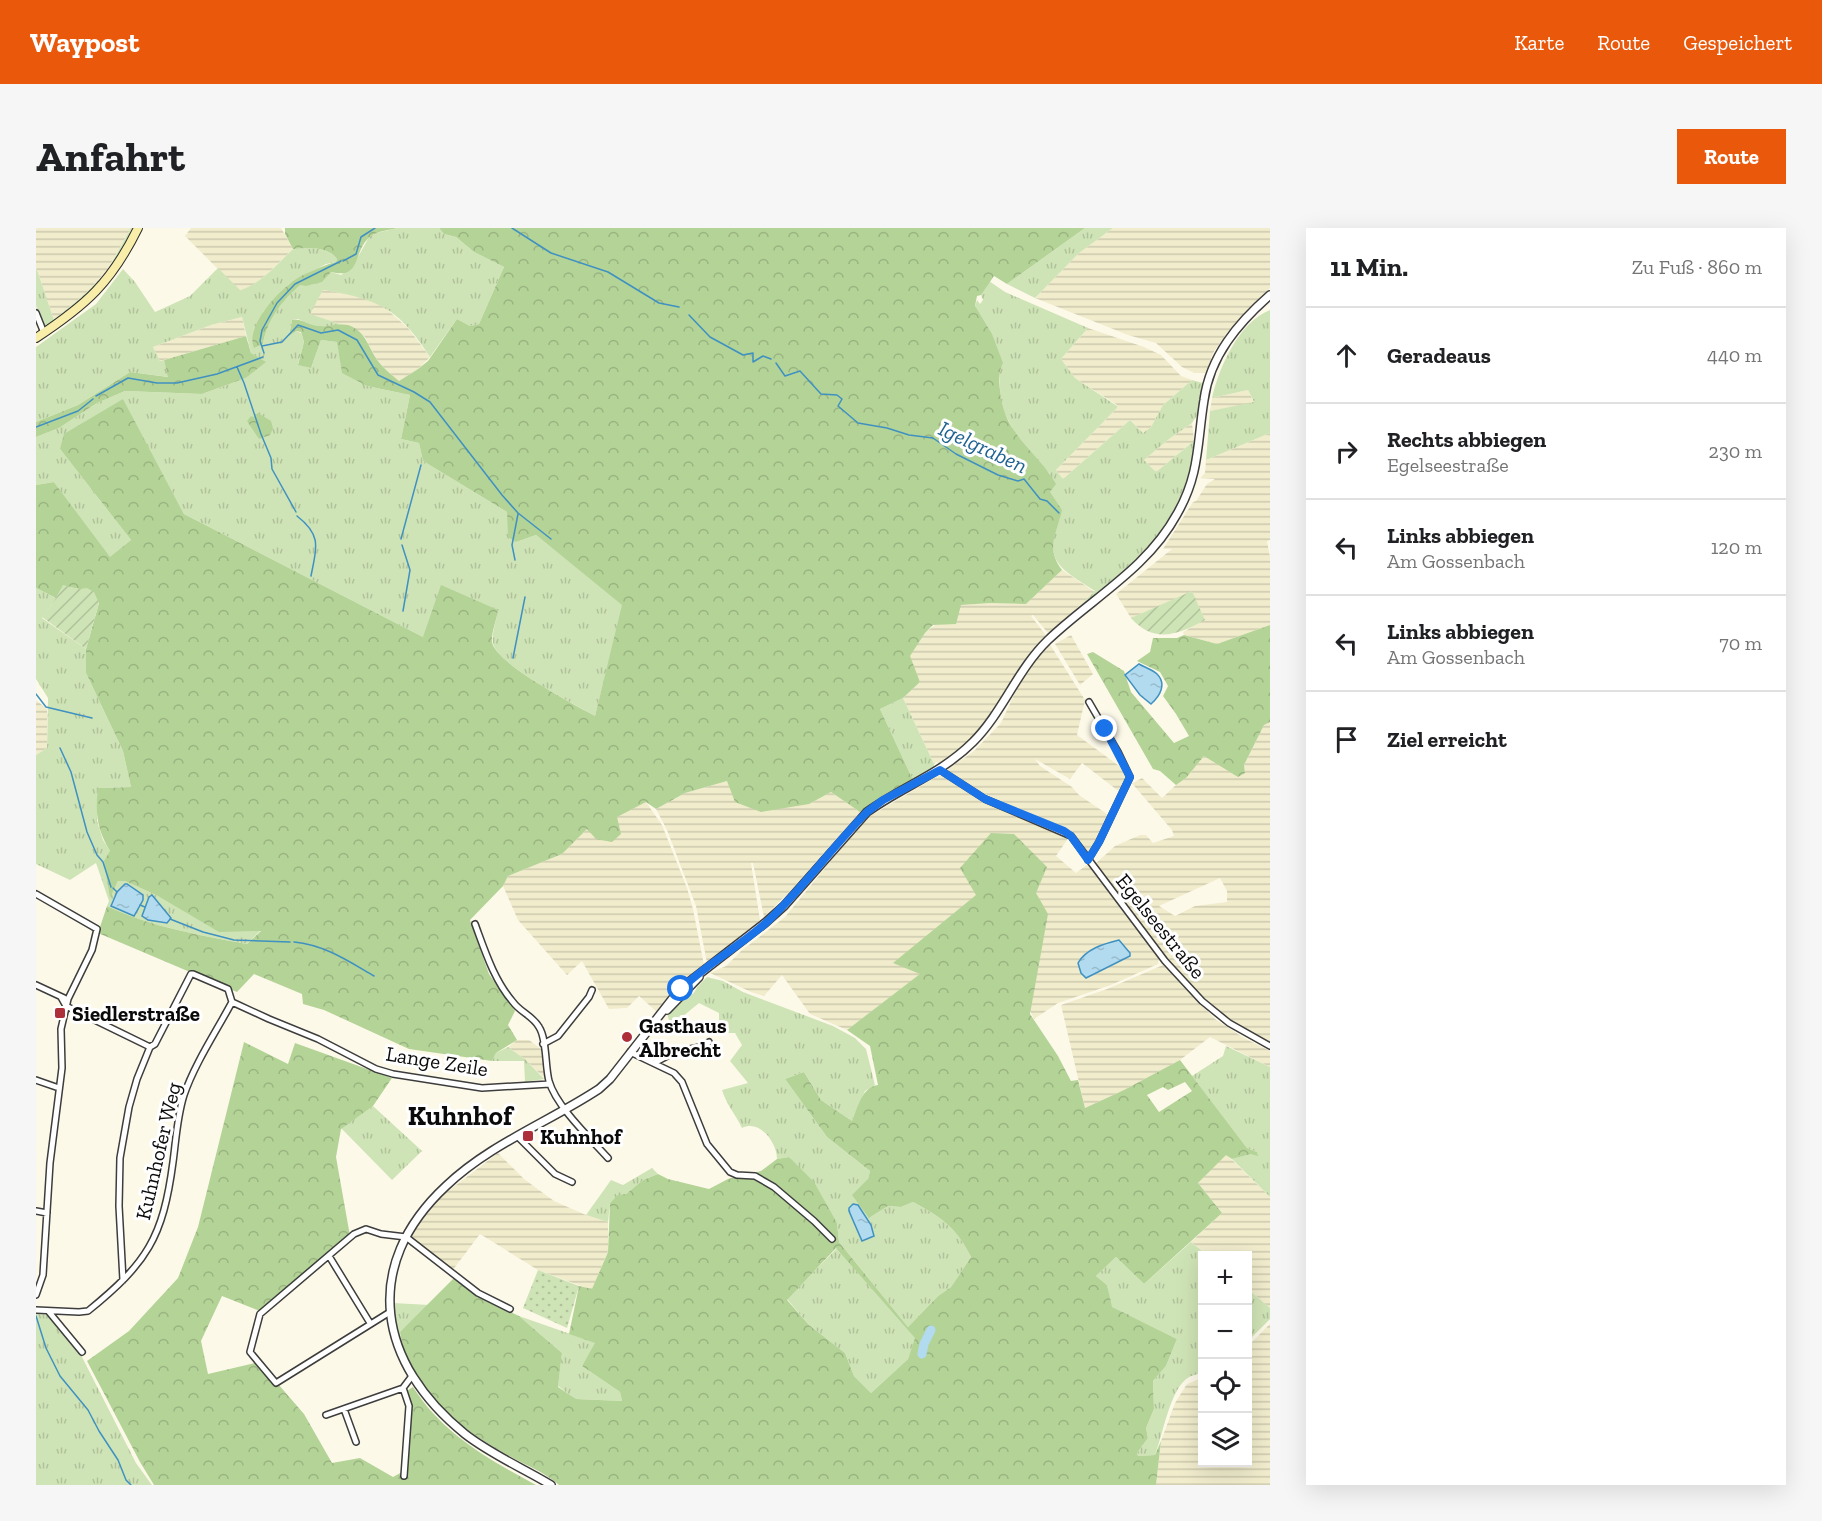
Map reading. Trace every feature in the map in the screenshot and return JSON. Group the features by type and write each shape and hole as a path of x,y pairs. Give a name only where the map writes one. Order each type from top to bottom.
{"main road":[{"path":"36,338 71,314 108,279 125,256 138,228"}],"street":[{"path":"551,1485 490,1452 465,1434 441,1413 412,1376 400,1353 393,1334 390,1311 391,1276 395,1258 418,1216 446,1185 494,1150 599,1089 610,1079 677,994 784,906 867,812 883,800 940,770 973,742 988,725 1032,656 1074,617 1132,571 1159,543 1178,514 1194,473 1204,399 1213,367 1234,331 1270,295"},
{"path":"36,313 44,333"},
{"path":"1088,860 1130,777 1119,752 1089,702"},
{"name":"Egelseestraße","path":"940,770 985,799 1064,831 1071,836 1165,961 1202,1001 1229,1023 1270,1046"},
{"path":"36,894 97,929 92,950 68,999 61,1029 62,1068 50,1163 43,1275 36,1295"},
{"path":"475,924 490,967 510,1000 531,1017 541,1029 549,1084 565,1110 608,1158"},
{"path":"656,1021 707,968"},
{"path":"123,1281 119,1206 120,1158 129,1107 137,1079 150,1047 155,1044 191,974 228,989 232,1002"},
{"path":"36,985 68,999"},
{"path":"543,1044 558,1036 592,990"},
{"path":"61,997 66,1006 150,1047"},
{"name":"Lange Zeile","path":"232,1002 318,1039 376,1069 393,1074 482,1088 549,1084"},
{"name":"Kuhnhofer Weg","path":"36,1310 88,1311 134,1271 146,1254 156,1235 170,1187 178,1121 184,1095 232,1002"},
{"path":"654,1063 675,1052 700,1047 709,1042"},
{"path":"630,1052 674,1073 682,1082 707,1144 730,1172 737,1175 755,1176 774,1187 832,1239"},
{"path":"36,1080 56,1087"},
{"path":"518,1137 555,1174 572,1182"},
{"path":"36,1211 46,1213"},
{"path":"390,1311 276,1383 250,1352 260,1314 354,1234 366,1229 381,1234 406,1237 478,1293 510,1309"},
{"path":"329,1256 370,1323"},
{"path":"49,1312 82,1352"},
{"path":"326,1415 403,1388 412,1376"},
{"path":"403,1388 409,1406 404,1476"},
{"path":"344,1409 356,1442"}],"shaded area":[{"path":"36,228 131,228 107,270 85,294 54,320 36,267"},
{"path":"191,228 281,228 293,249 249,288 239,290 185,236"},
{"path":"1113,228 1270,228 1270,288 1227,333 1213,353 1206,373 1194,373 1182,367 1156,343 1128,335 1035,298 1079,253"},
{"path":"323,290 356,295 383,306 408,328 430,357 418,369 399,381 384,368 365,337 355,329 309,314"},
{"path":"242,317 246,336 160,361 153,347 211,325"},
{"path":"1088,328 1161,355 1181,376 1192,380 1163,405 1151,427 1143,433 1130,420 1063,479 1056,470 1117,408 1117,405 1075,378 1061,359"},
{"path":"1248,390 1254,403 1210,411 1212,398"},
{"path":"1192,423 1194,441 1156,472 1144,460"},
{"path":"1270,433 1270,540 1267,541 1270,557 1270,625 1217,644 1184,635 1183,632 1205,620 1192,592 1131,618 1116,594 1172,549 1163,549 1193,502 1207,484 1215,479 1200,478 1205,473 1206,460"},
{"path":"1062,570 1095,592 1050,632 1047,632 1033,615 1031,616 1045,634 1045,638 1022,663 1009,689 981,728 958,752 940,766 937,762 934,764 903,698 920,682 909,656 925,633 960,605 1026,604"},
{"path":"1071,635 1093,674 1080,685 1055,644"},
{"path":"1049,643 1085,700 1077,735 1126,771 1128,776 1121,793 1082,763 1070,779 1035,759 1040,766 1107,814 1108,818 1098,842 1088,854 1069,831 985,794 947,772 973,752 1001,723 1025,671"},
{"path":"36,700 47,709 47,748 36,755"},
{"path":"1270,722 1270,1044 1218,1013 1167,966 1094,865 1115,846 1140,835 1146,835 1153,843 1174,836 1172,830 1130,781 1133,783 1142,778 1162,798 1186,778 1204,756 1245,773 1244,765 1264,725","holes":["1220,878 1227,891 1227,902 1195,906 1175,916 1159,906"]},
{"path":"938,776 943,776 985,801 1069,837 1056,856 1076,873 1088,864 1159,958 1158,964 1111,985 1058,1003 1034,1019 977,895 894,963 921,974 847,1030 810,1014 782,975 764,996 710,973 726,966 741,951 785,917 865,819"},
{"path":"727,781 809,804 831,792 860,812 764,917 753,863 751,863 760,920 707,963 696,906 667,830 656,809 685,793"},
{"path":"646,802 662,825 687,888 704,965 676,990 657,1012 639,996 627,1008 609,1009 582,961 567,975 518,920 503,886 508,876 562,854 587,829"},
{"path":"1163,965 1215,1019 1244,1038 1270,1051 1270,1067 1210,1037 1180,1060 1085,1108 1061,1005 1107,989"},
{"path":"517,1040 529,1040 541,1049 545,1079 526,1060 508,1047"},
{"path":"498,1153 524,1179 554,1201 608,1222 608,1251 592,1290 538,1270 480,1234 452,1271 409,1238 430,1205"},
{"path":"1226,1154 1270,1197 1270,1308 1252,1292 1252,1251 1202,1251 1191,1242 1222,1213 1198,1183"},
{"path":"1270,1324 1270,1485 1156,1485 1161,1441 1175,1403 1187,1384 1198,1380 1198,1467 1252,1467 1252,1342"}],"green space":[{"path":"131,228 136,228 112,270 87,297 45,327 36,306 36,267 54,320 85,294 107,271"},
{"path":"285,228 398,228 371,236 361,249 353,268 348,272 331,272 322,282 306,286 300,285 276,312 263,344 254,348 252,339 254,329 259,318 275,297 301,276 336,262 337,259 323,250 293,249 285,234"},
{"path":"398,228 439,228 444,234 456,237 474,252 504,267 479,324 470,326 457,319 430,357 408,327 386,308 359,297 323,290 310,314 343,325 316,327 298,319 292,320 289,335 296,331 301,333 304,342 298,364 311,368 321,340 338,342 367,386 410,395 401,439 419,443 423,461 507,512 516,542 536,535 623,605 595,716 537,683 497,652 493,643 493,631 498,610 423,637 184,514 123,400 60,449 131,540 110,558 54,482 36,485 36,437 59,428 97,403 125,391 202,394 246,378 265,362 251,353 242,317 211,325 153,347 160,361 164,360 169,377 130,372 78,405 36,422 36,347 96,304 123,269 135,282 155,312 190,296 218,268 240,290 262,278 293,249 317,249 333,255 337,259 336,262 326,264 289,284 263,312 263,344 276,311 300,284 312,284 331,272 341,275 353,266 369,237"},
{"path":"439,228 1085,228 1007,284 994,276 981,295 977,296 975,306 992,334 1003,363 999,383 1002,406 1007,419 1056,484 1050,492 1062,510 1053,547 1062,570 1026,604 961,605 956,624 933,625 925,633 910,656 920,682 903,698 880,709 913,780 860,812 831,792 809,804 761,812 735,802 727,781 685,793 656,809 646,802 617,817 621,834 612,842 596,839 587,829 562,854 508,876 503,886 470,920 489,974 515,1011 508,1025 517,1040 496,1053 492,1061 409,1049 324,1010 303,1004 302,994 254,974 237,992 98,933 107,906 158,925 247,944 261,931 219,932 158,896 125,881 118,881 110,898 104,861 110,851 102,836 98,821 98,788 131,787 123,751 86,673 86,649 99,603 79,589 63,586 56,598 36,588 36,485 54,482 110,557 131,540 60,449 64,434 123,399 184,514 423,637 441,585 498,610 492,638 497,651 537,683 595,716 622,605 536,535 516,542 508,537 507,512 423,461 419,443 401,439 410,395 367,386 342,373 337,342 321,340 311,368 298,365 304,342 301,332 296,331 289,336 292,320 315,326 348,325 354,328 363,335 380,364 399,381 428,361 457,319 470,326 479,324 504,267 474,252 456,237 444,234"},
{"path":"1085,228 1113,228 1079,253 1035,298 1007,284"},
{"path":"989,281 1005,292 1088,328 1061,359 1075,378 1117,408 1056,470 1063,479 1130,420 1143,433 1151,427 1163,405 1192,380 1203,383 1198,414 1192,423 1144,460 1156,472 1194,441 1196,444 1188,475 1177,504 1154,539 1126,569 1078,611 1077,609 1095,591 1064,570 1058,563 1053,545 1060,518 1050,492 1050,474 1017,437 1001,406 999,371 975,306 977,300 980,304 983,300 981,295"},
{"path":"1270,310 1270,433 1206,460 1210,411 1254,402 1248,390 1212,398 1225,360 1249,324"},
{"path":"246,336 251,353 266,362 246,378 202,394 125,391 97,403 59,428 36,437 36,422 78,405 130,372 168,377 164,360"},
{"path":"258,413 271,421 273,428 270,435 259,439 247,421"},
{"path":"63,585 79,589 87,588 94,592 99,603 86,649 42,617"},
{"path":"36,588 56,598 42,618 86,649 86,673 123,751 131,787 98,788 97,821 103,840 110,851 110,897 118,881 125,881 158,896 261,930 247,944 158,925 141,920 107,906 109,901 96,863 70,880 36,864 36,755 47,748 48,698 36,679","holes":["125,884 143,900 133,916 112,907 111,904 117,892"]},
{"path":"1192,591 1205,620 1185,630 1157,634 1148,631 1131,618"},
{"path":"1270,625 1270,722 1264,725 1244,765 1245,773 1238,777 1204,756 1186,778 1176,785 1160,771 1153,769 1087,654 1093,652 1124,671 1131,692 1174,743 1189,736 1163,696 1168,686 1160,672 1137,661 1150,652 1153,638 1177,638 1184,635 1217,644"},
{"path":"903,698 934,764 934,768 913,780 880,709"},
{"path":"991,833 1014,834 1047,867 1036,893 1048,914 1030,1014 1058,1056 1071,1081 1078,1080 1085,1108 1180,1060 1247,1148 1257,1152 1258,1156 1251,1154 1232,1159 1226,1155 1198,1183 1222,1213 1144,1284 1116,1257 1096,1276 1107,1285 1112,1307 1177,1339 1166,1366 1153,1381 1154,1409 1146,1428 1148,1438 1137,1453 1138,1456 1155,1455 1161,1441 1156,1485 559,1485 487,1443 453,1418 424,1387 413,1370 400,1332 454,1278 477,1296 519,1316 562,1353 558,1387 576,1399 622,1401 620,1392 582,1366 595,1343 569,1334 579,1286 592,1289 608,1252 610,1203 618,1195 626,1194 643,1180 658,1174 668,1179 709,1189 728,1179 761,1171 777,1159 789,1157 814,1182 837,1223 839,1242 908,1327 938,1296 951,1287 971,1257 960,1238 940,1218 913,1202 901,1207 888,1206 869,1218 852,1195 868,1179 870,1171 827,1137 785,1079 804,1072 821,1100 852,1121 864,1094 878,1085 870,1046 847,1030 920,974 893,963 976,895 960,868","holes":["1185,1082 1192,1091 1159,1112 1147,1095 1163,1087 1168,1090","836,1248 915,1338 908,1359 871,1393 854,1376 845,1353 809,1325 787,1300"]},
{"path":"707,977 723,981 743,992 833,1026 855,1038 866,1049 875,1085 865,1091 852,1121 821,1100 804,1072 785,1079 827,1137 870,1171 868,1179 869,1218 888,1206 901,1207 913,1202 947,1224 960,1238 971,1257 951,1287 938,1296 908,1327 839,1242 837,1223 789,1157 777,1159 771,1140 761,1130 749,1126 742,1128 722,1090 748,1083 730,1061 742,1045 735,1033 727,1033 719,1021 719,1013 699,1003 671,1026 667,1014 689,992 693,994"},
{"path":"244,1042 288,1064 295,1043 392,1078 373,1106 341,1129 336,1157 350,1236 260,1311 222,1296 201,1341 208,1374 259,1362 304,1414 332,1463 360,1458 393,1477 402,1472 411,1406 405,1392 413,1387 425,1404 452,1432 484,1455 536,1485 154,1485 87,1361 129,1331 178,1278 198,1227"},
{"path":"1226,1046 1270,1067 1270,1197 1232,1159 1257,1152 1247,1148 1192,1076 1223,1056"},
{"path":"508,1047 526,1060 544,1079 525,1082 524,1061 492,1061 496,1053"},
{"path":"373,1106 422,1151 392,1180 341,1128"},
{"path":"652,1168 658,1174 643,1180 610,1203 608,1222 586,1215 611,1180 623,1185"},
{"path":"1191,1242 1202,1251 1198,1251 1198,1374 1189,1377 1177,1391 1155,1455 1138,1456 1137,1453 1148,1438 1146,1428 1154,1409 1153,1381 1166,1366 1177,1339 1111,1307 1107,1285 1096,1276 1116,1257 1144,1284"},
{"path":"837,1248 916,1338 908,1359 871,1393 854,1376 845,1353 809,1325 787,1299"},
{"path":"538,1270 579,1286 567,1328 523,1308"},
{"path":"1252,1292 1270,1308 1270,1319 1252,1337"},
{"path":"393,1303 430,1305 400,1332 402,1346 396,1332"},
{"path":"36,1314 49,1315 81,1355 136,1463 152,1485 36,1485"},
{"path":"519,1316 596,1343 582,1366 620,1392 622,1401 575,1399 558,1386 562,1353"}],"water":[{"path":"1139,664 1155,673 1162,682 1159,694 1151,704 1140,695 1125,675"},
{"path":"125,884 143,895 143,900 134,916 111,906 117,892"},
{"path":"152,895 171,918 167,923 148,920 142,916 149,897"},
{"path":"1119,940 1130,956 1086,978 1081,973 1078,963 1081,958 1101,945"},
{"path":"853,1204 858,1205 871,1225 874,1236 862,1241 849,1211"}],"waterway":[{"path":"343,261 356,254 361,237 375,228"},
{"name":"Igelgraben","path":"512,228 551,253 608,272 659,303 679,307"},
{"path":"264,353 260,341 262,330 277,303 295,284 341,261"},
{"name":"Igelgraben","path":"689,315 710,337 743,355 753,353 753,362 763,356 771,359"},
{"path":"262,346 282,342 298,325 321,333 338,330 357,340 378,375 430,402 502,495 518,513 551,539"},
{"path":"96,396 128,378 157,383 177,383 217,374 263,357"},
{"name":"Igelgraben","path":"776,363 785,376 800,371 821,394 837,395 842,399 838,406 858,423 933,438 956,454 998,475 1018,481 1024,479 1040,499 1047,501 1059,513"},
{"path":"237,367 271,458 272,469 296,512"},
{"path":"36,427 78,411 93,399"},
{"path":"401,539 421,465"},
{"path":"515,560 512,545 518,514"},
{"path":"297,516 311,530 316,543 311,576"},
{"path":"402,545 410,570 403,611"},
{"path":"513,658 525,597"},
{"path":"36,694 46,707 92,718"},
{"path":"60,748 71,772 87,832 97,855 103,862 111,887"},
{"path":"113,888 117,892"},
{"path":"140,905 145,907"},
{"path":"170,919 203,932 234,940 290,942"},
{"path":"294,942 326,950 374,976"},
{"path":"36,1316 46,1348 60,1376 88,1410 118,1460 126,1480 131,1485"},
{"path":"922,1354 931,1330"}],"place":[{"name":"Siedlerstraße","path":"60,1013"},
{"name":"Gasthaus Albrecht","path":"627,1037"},
{"name":"Kuhnhof","path":"528,1136"}],"district":[{"name":"Kuhnhof","path":"460,1116"}],"route":[{"path":"681,989 784,906 867,812 883,800 940,770 985,799 1064,831 1071,836 1088,860 1127,787 1130,777 1105,729"}]}
